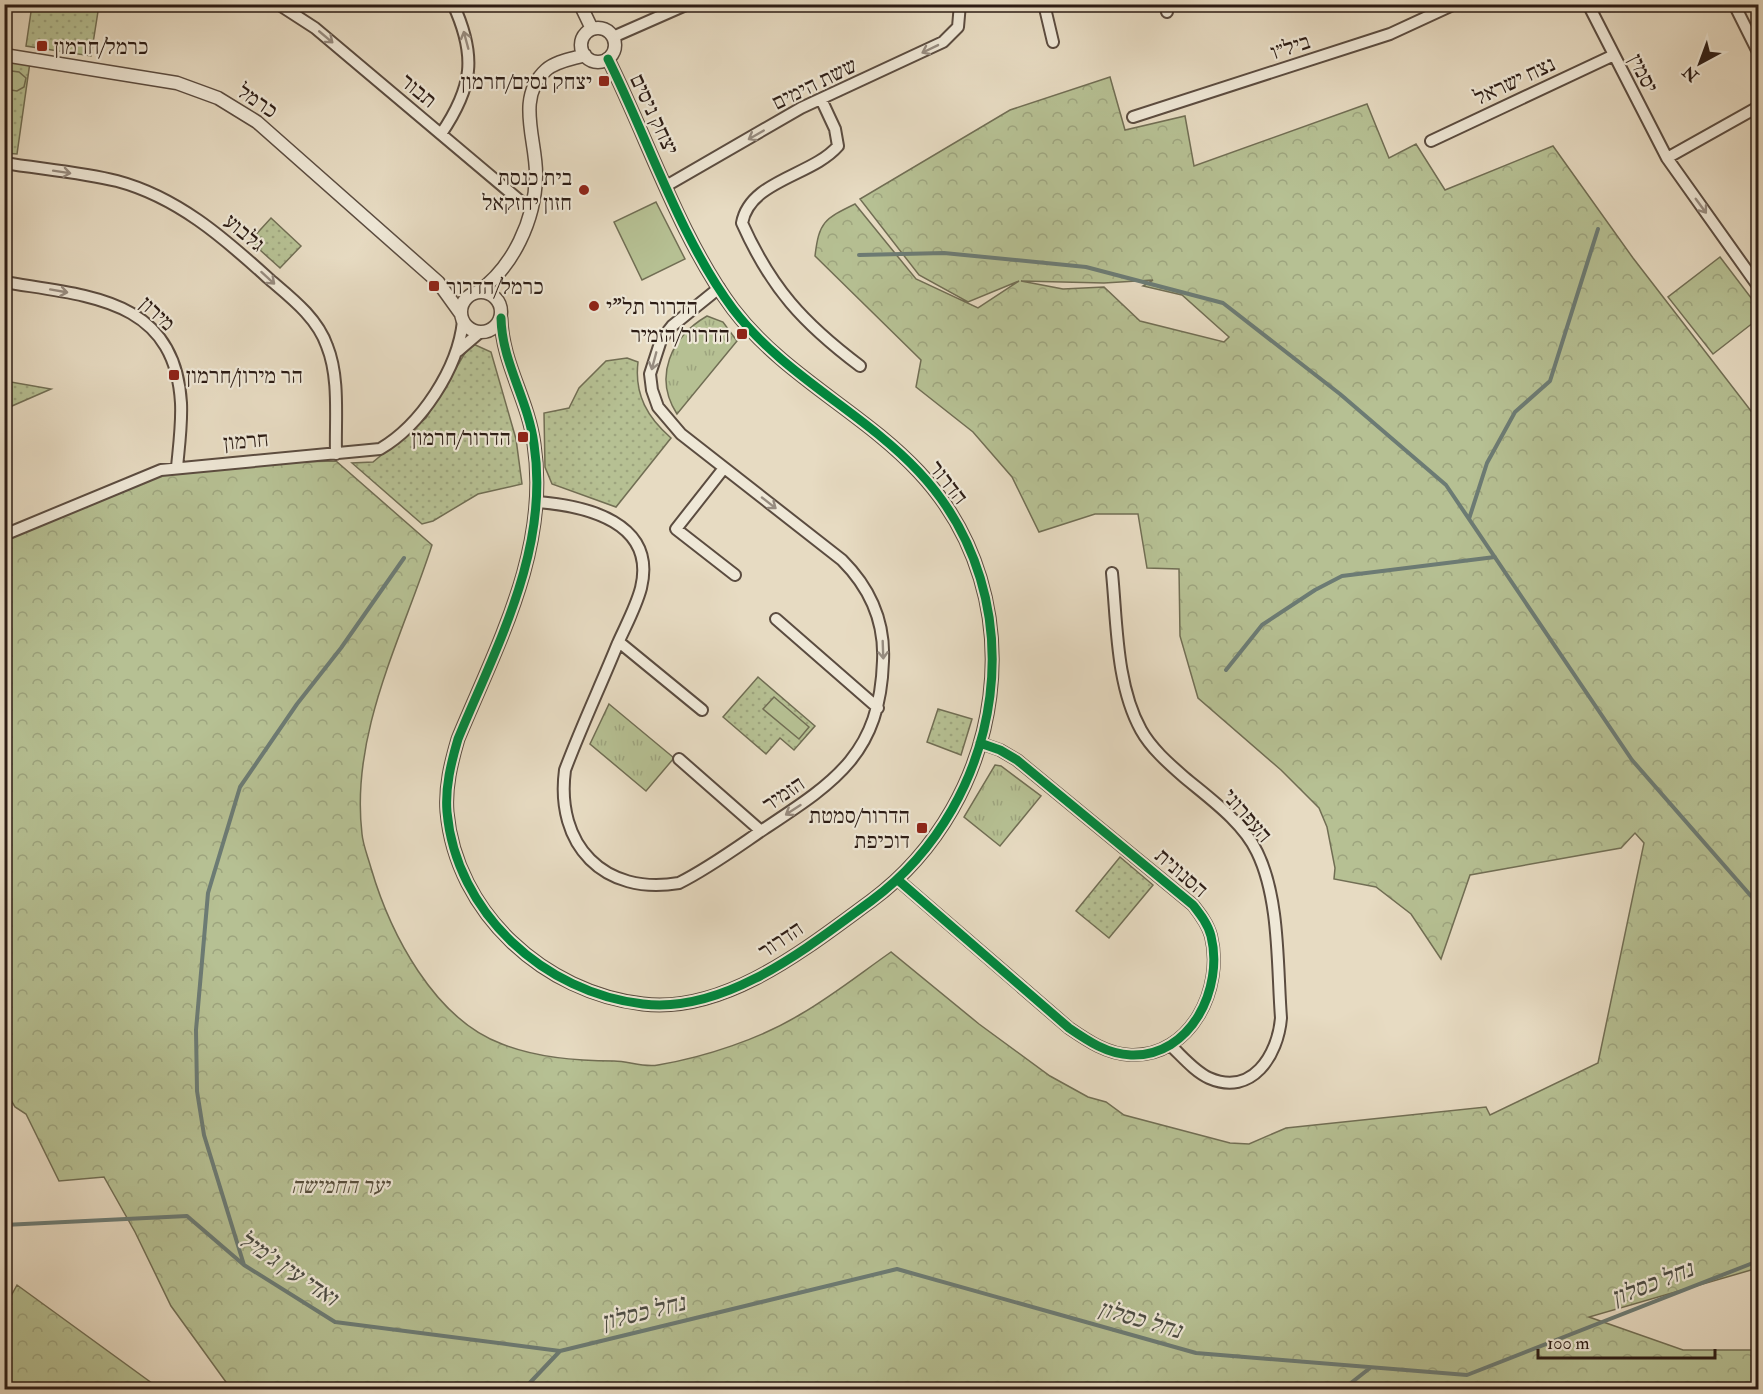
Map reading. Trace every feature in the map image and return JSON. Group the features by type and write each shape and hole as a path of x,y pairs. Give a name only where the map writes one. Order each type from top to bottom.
{"street":[{"name":"תבור","path":"278,4 315,28 531,210"},
{"path":"441,134 461,102 469,70 465,34 453,4"},
{"path":"580,4 592,29"},
{"path":"613,37 688,4"},
{"name":"ששת הימים","path":"666,186 821,99 943,42 958,27 960,4"},
{"path":"1044,4 1053,42"},
{"name":"ביל״ו","path":"1133,117 1390,34 1455,4"},
{"name":"יסמין","path":"1588,4 1667,158 1758,286"},
{"path":"1734,4 1758,52"},
{"path":"592,29 604,29 613,37 615,46 608,59 595,62 585,55 582,40 592,29"},
{"name":"כרמל","path":"4,55 177,83 238,108 274,136 438,282 455,292 476,292"},
{"path":"503,348 481,332 467,327 462,317 462,303 493,281 503,269 525,228 531,210 536,176 529,107 533,87 552,67 585,55"},
{"name":"נצח ישראל","path":"1431,141 1614,55"},
{"name":"יצחק ניסים","path":"608,59 666,186"},
{"path":"821,99 835,129 838,146 805,170 771,187 753,201 746,208 742,223 768,276 787,301 828,342 860,366"},
{"path":"1667,158 1758,107"},
{"name":"גלבוע","path":"4,163 116,181 142,189 173,203 228,241 302,308 319,329 328,346 333,370 336,454"},
{"name":"הדרור","path":"501,318 503,348 531,424 539,482 538,502 532,546 516,600 458,739 447,783 447,811 459,864 483,909 503,934 558,977 586,990 625,1002 651,1005 681,1004 712,998 738,988 774,968 898,880 939,832 966,780 980,743 991,700 991,634 979,576 955,521 917,471 778,357 734,310 719,288 666,186"},
{"path":"481,332 494,328 501,318 503,269"},
{"name":"מירון","path":"4,282 101,298 142,318 169,351 180,387 177,467"},
{"name":"כרמל","path":"438,282 462,317"},
{"name":"הזמיר","path":"538,502 590,509 606,516 632,538 641,555 643,571 641,588 566,770 562,791 564,810 571,832 583,852 615,879 660,887 680,884 820,792 842,772 858,753 878,708 883,679 882,634 878,614 860,578 842,560 668,421 655,399 650,374 661,340 672,326 719,288"},
{"path":"476,292 493,295 500,305"},
{"name":"חרמון","path":"4,535 161,470 380,448 399,437 422,414 456,353 462,317"},
{"name":"חרמון","path":"456,353 481,332"},
{"path":"724,468 676,529 735,575"},
{"name":"העפרוני","path":"1112,573 1126,687 1141,730 1167,762 1227,814 1244,835 1256,850 1271,892 1281,1018 1279,1039 1271,1058 1257,1073 1242,1082 1225,1083 1208,1077 1170,1045"},
{"path":"776,618 878,708"},
{"path":"619,642 702,710"},
{"name":"הסנונית","path":"898,880 1069,1028 1095,1045 1132,1055 1152,1053 1170,1045 1196,1021 1210,991 1215,954 1211,934 1203,917 1193,905 1017,760 1000,750 980,743"},
{"path":"679,759 761,831"}],"green space":[{"path":"32,5 99,5 91,56 26,46"},
{"path":"5,58 30,62 17,154 5,153"},
{"path":"4,70 19,72 26,78 24,87 17,91 5,89"},
{"name":"יער החמישה","path":"1110,77 1125,130 1185,116 1194,166 1367,104 1389,158 1416,144 1445,190 1553,146 1633,258 1758,420 1758,1268 1589,1317 1683,1350 1758,1350 1758,1389 231,1389 171,1306 135,1232 104,1177 59,1181 26,1114 15,1107 5,1090 5,534 179,465 336,461 432,545 381,686 371,723 360,796 363,838 379,893 403,946 418,971 456,1015 478,1032 502,1044 529,1053 571,1059 619,1061 647,1066 676,1062 732,1046 785,1023 824,1000 891,952 979,1024 1050,1076 1088,1097 1106,1102 1124,1115 1230,1143 1249,1144 1286,1128 1486,1107 1490,1115 1598,1063 1644,843 1635,833 1621,848 1470,875 1441,959 1411,914 1376,887 1334,879 1335,868 1327,827 1319,808 1281,770 1198,698 1180,636 1179,569 1147,568 1138,514 1095,514 1039,532 1012,477 973,432 916,387 921,360 815,256 821,229 825,223 855,204 916,279 978,308 1019,281 968,302 919,275 860,199 1010,110","holes":["1153,280 1143,286 1182,295 1229,337 1224,342 1140,321 1104,287 1063,289 1021,281 1104,283"]},
{"path":"656,202 685,259 642,280 614,222"},
{"path":"271,218 301,246 280,268 250,241"},
{"path":"1720,257 1758,307 1758,319 1713,354 1668,297"},
{"path":"707,316 723,322 737,341 677,414 666,386 666,372 675,346 694,325"},
{"path":"471,343 491,352 516,439 522,484 478,494 433,521 422,524 352,463 373,462 426,418"},
{"path":"627,358 638,362 638,385 644,405 649,414 671,438 616,507 552,484 545,467 544,413 569,408 579,388 606,361"},
{"path":"5,381 51,389 5,409"},
{"path":"758,677 815,726 794,750 780,738 766,754 723,717"},
{"path":"774,697 809,727 799,739 763,709"},
{"path":"609,704 674,758 646,791 590,744"},
{"path":"938,709 972,719 961,755 927,742"},
{"path":"995,765 1001,766 1041,796 1000,846 964,817"},
{"path":"1120,857 1153,885 1109,938 1076,911"},
{"path":"17,1285 160,1389 5,1389 5,1307"}],"waterway":[{"path":"1469,519 1487,463 1515,412 1550,381 1598,229"},
{"path":"859,255 944,253 1086,267 1223,303 1340,394 1446,485 1632,760 1758,904"},
{"path":"1226,670 1262,625 1315,590 1342,576 1495,557"},
{"path":"244,1265 204,1135 197,1091 196,1030 208,893 240,787 297,704 341,648 404,558"},
{"name":"ואדי עין ג'מיל","path":"4,1225 187,1216 244,1265 335,1322 560,1351"},
{"name":"נחל כסלון","path":"523,1390 560,1351 897,1269 1196,1353 1467,1375 1758,1261"},
{"path":"1342,1390 1370,1368"}],"cycle path":[{"path":"501,318 502,334 510,366 531,428 534,444 537,483 534,521 517,596 458,739 453,757 448,784 447,812 454,849 468,883 487,914 512,942 540,965 572,984 607,997 643,1004 674,1004 705,999 764,974 793,956 871,901 917,859 952,810 977,755 990,696 991,637 980,578 956,523 919,472 897,451 799,374 753,333 714,281 681,220 608,59"},
{"path":"898,880 1069,1028 1098,1046 1122,1054 1152,1053 1171,1045 1186,1032 1198,1016 1207,997 1214,956 1210,932 1204,919 1193,905 1017,760 1000,750 980,743"}],"place":[{"name":"כרמל/חרמון","path":"42,46"},
{"name":"יצחק נסים/חרמון","path":"604,81"},
{"name":"בית כנסת חזון יחזקאל","path":"584,190"},
{"name":"כרמל/הדרור","path":"434,286"},
{"name":"הדרור תל\"י","path":"594,306"},
{"name":"הדרור/הזמיר","path":"742,334"},
{"name":"הר מירון/חרמון","path":"174,375"},
{"name":"הדרור/חרמון","path":"523,437"},
{"name":"הדרור/סמטת דוכיפת","path":"922,828"}]}
